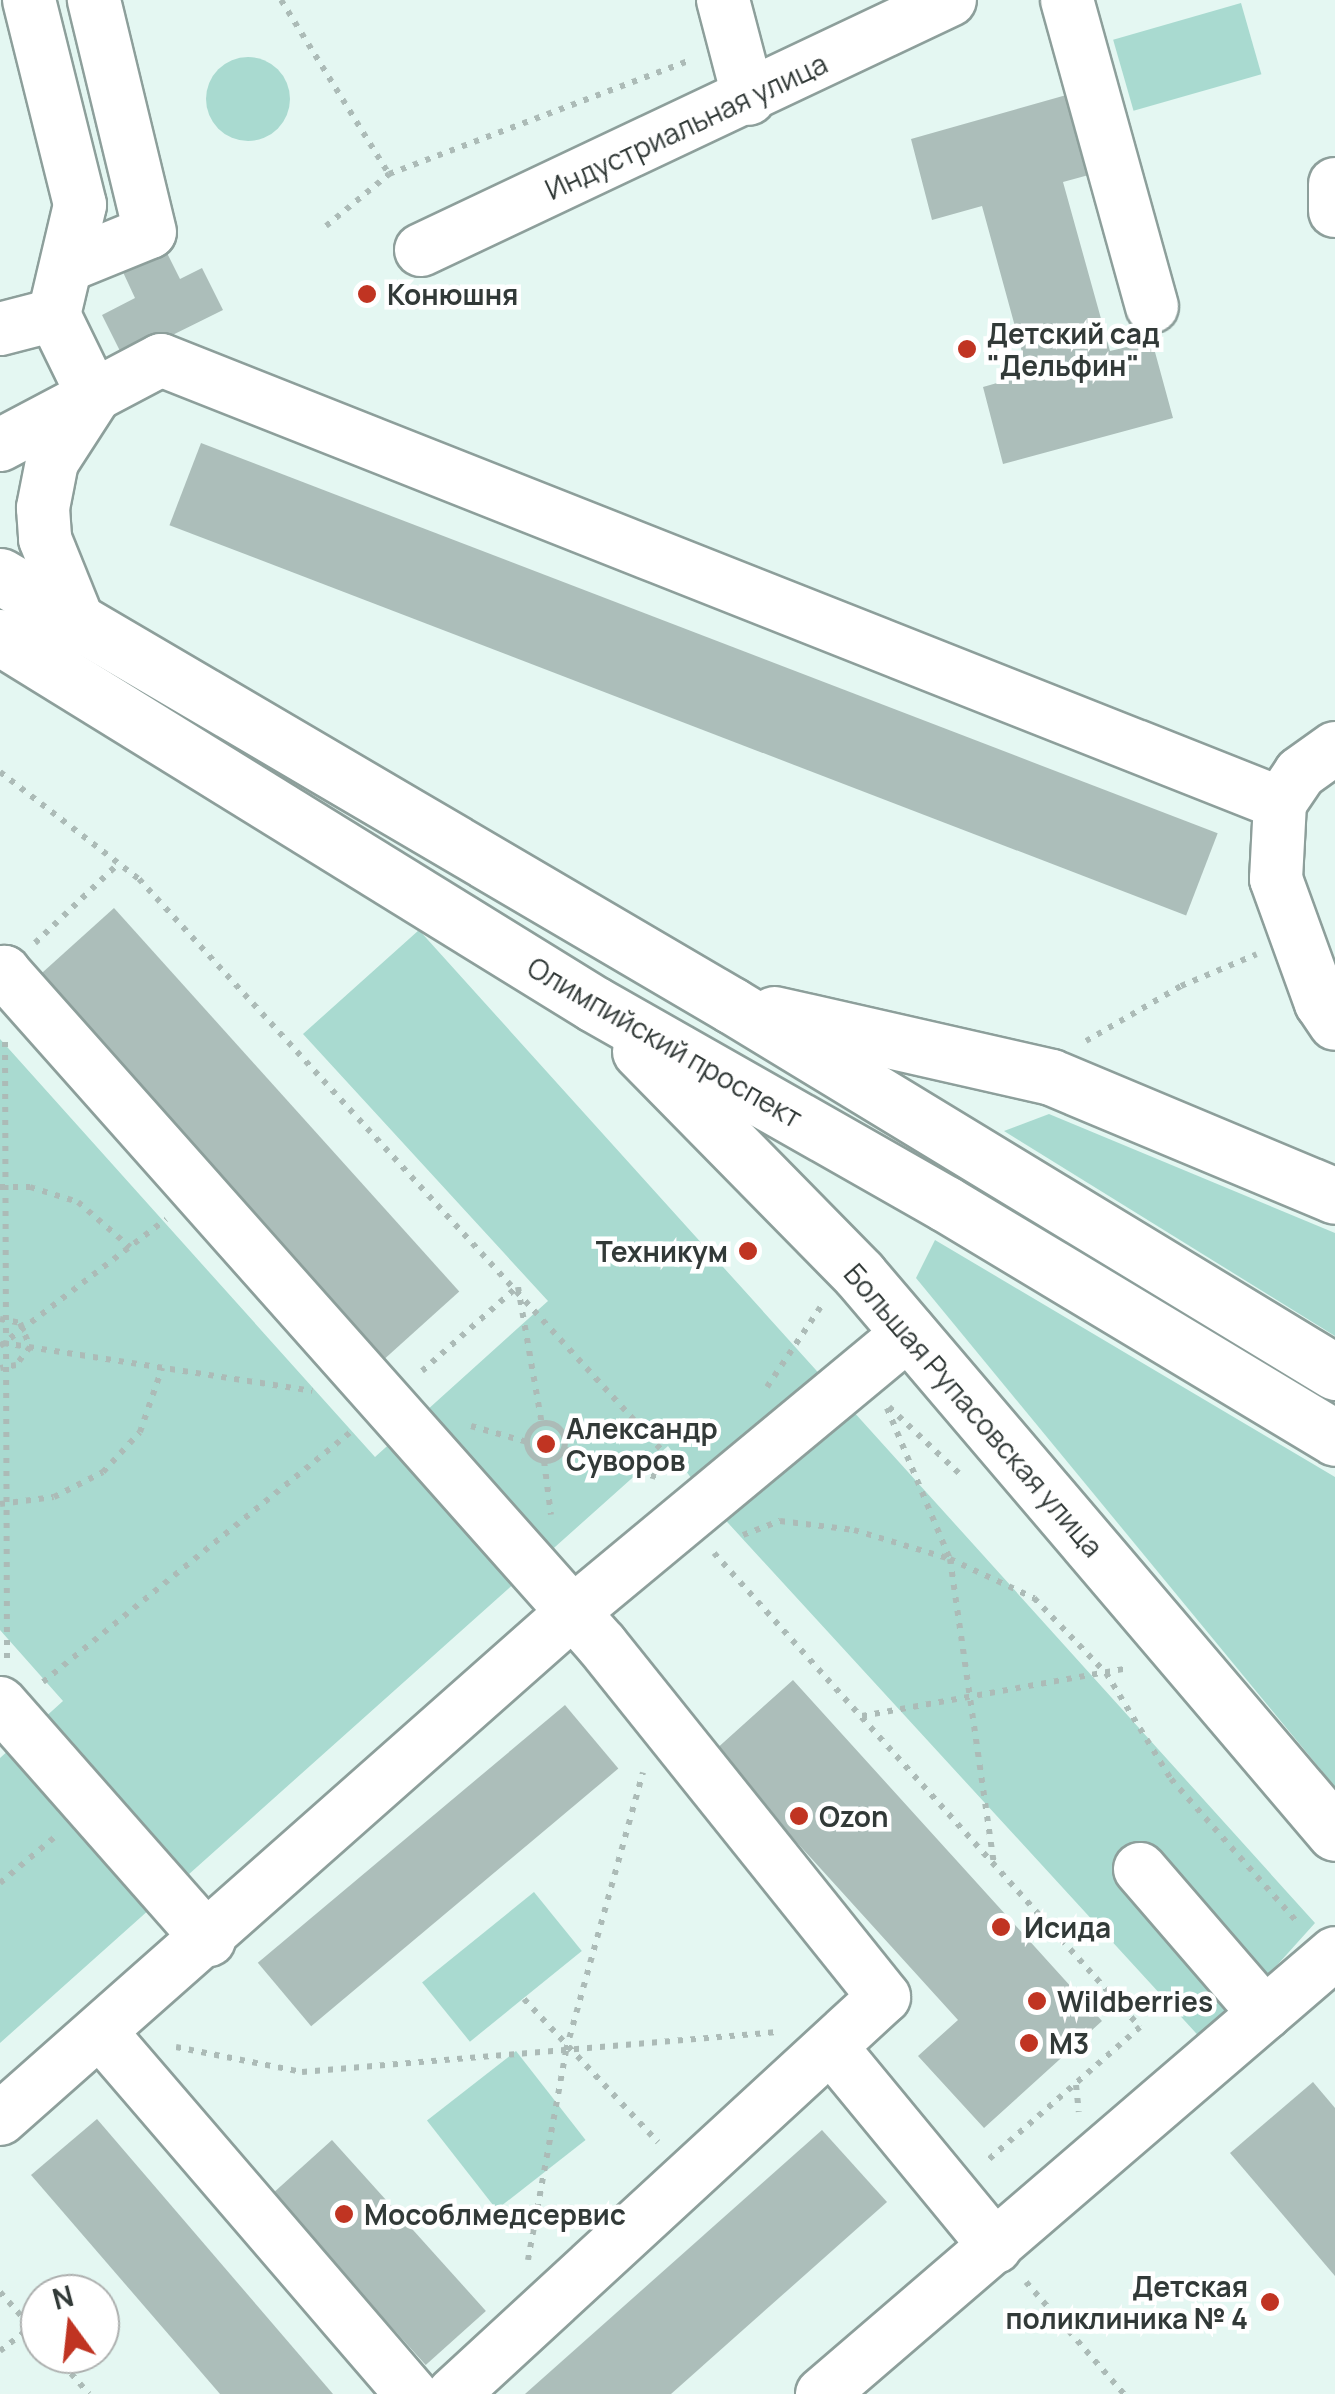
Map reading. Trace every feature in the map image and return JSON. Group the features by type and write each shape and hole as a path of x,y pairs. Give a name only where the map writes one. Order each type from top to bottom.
{"main road":[{"path":"0,576 81,628 732,1004 1335,1372"},
{"name":"Олимпийский проспект","path":"0,637 594,1004 919,1188 1335,1438"},
{"name":"Большая Рупасовская улица","path":"594,1004 910,1332 1335,1834"},
{"path":"732,1004 1051,1077 1335,1196"}],"street":[{"path":"30,0 80,205 70,265 54,314 94,397"},
{"path":"70,265 150,232 94,0"},
{"name":"Индустриальная улица","path":"421,250 749,99 950,0"},
{"path":"1067,0 1152,306"},
{"path":"729,22 749,99"},
{"path":"1335,184 1335,211"},
{"path":"0,329 54,314"},
{"path":"0,445 160,360 1280,803"},
{"path":"81,628 45,539 43,508 52,462 94,397"},
{"path":"1335,748 1300,773 1280,803 1276,879 1335,1024"},
{"path":"2,974 573,1612 884,1997 453,2394"},
{"path":"0,2120 209,1940 702,1495 910,1332"},
{"path":"4,1707 209,1940"},
{"path":"1140,1869 1265,2014"},
{"path":"843,2388 996,2247 1330,1957"},
{"path":"101,2033 412,2394"},
{"path":"842,2036 952,2193 996,2247"}],"path":[{"path":"281,0 389,174"},
{"path":"326,226 389,174 729,22"},
{"path":"0,772 119,863 518,1286 702,1495"},
{"path":"4,1707 2,974 119,863"},
{"path":"1074,1048 1181,986 1297,937"},
{"path":"1,1344 130,1247 78,1202 3,1188"},
{"path":"4,1707 386,1402 518,1286"},
{"path":"518,1286 542,1424"},
{"path":"3,1318 24,1328 30,1347 22,1360 3,1368"},
{"path":"1,1344 386,1402"},
{"path":"3,1504 54,1497 102,1472 140,1432 162,1368"},
{"path":"884,1402 950,1559 994,1866"},
{"path":"542,1424 560,1430 564,1449"},
{"path":"542,1424 528,1436 530,1453 544,1461 564,1449 702,1495"},
{"path":"952,2193 1140,2027 709,1548 780,1521 854,1530 950,1559 1034,1598 1106,1672 1170,1779 1279,1894 1330,1957"},
{"path":"861,1716 1142,1666"},
{"path":"514,2338 566,2050 658,1717"},
{"path":"0,1883 91,1806"},
{"path":"524,1999 566,2050 691,2175"},
{"path":"101,2033 302,2072 566,2050 842,2036"},
{"path":"996,2247 1124,2394"},
{"path":"0,2292 20,2315"},
{"path":"0,2351 20,2336"},
{"path":"72,2374 89,2394"}],"green space":[{"path":"1241,3 1261,74 1134,111 1113,40"},
{"path":"248,57 264,60 278,69 287,83 287,115 278,129 264,138 248,141 232,138 218,129 209,115 206,99 209,83 218,69 232,60"},
{"path":"419,930 1315,1923 1206,2044 707,1500 668,1446 0,2043 0,1758 63,1701 0,1630 0,1039 375,1457 548,1301 303,1034"},
{"path":"1049,1114 1335,1233 1335,1336 1004,1131"},
{"path":"935,1240 1335,1477 1335,1787 916,1278"},
{"path":"534,1892 582,1951 470,2042 422,1983"},
{"path":"516,2051 586,2140 497,2210 427,2121"}],"building":[{"path":"1084,90 1107,170 1063,182 1110,351 1152,341 1173,418 1003,464 983,387 1028,374 982,206 932,220 911,139"},
{"path":"165,249 180,279 202,268 223,310 124,359 102,315 135,298 122,270"},
{"path":"201,443 1218,833 1186,915 169,525"},
{"path":"114,908 459,1291 385,1358 40,975"},
{"path":"793,1680 1102,2021 984,2128 918,2056 958,2020 714,1751"},
{"path":"565,1705 618,1769 311,2026 258,1963"},
{"path":"1313,2082 1335,2108 1335,2276 1230,2153"},
{"path":"97,2119 333,2394 220,2394 31,2175"},
{"path":"822,2130 887,2202 671,2394 525,2394"},
{"path":"332,2140 486,2311 426,2365 272,2194"}],"place":[{"name":"Конюшня","path":"367,294"},
{"name":"Детский сад \"Дельфин\"","path":"967,349"},
{"name":"Техникум","path":"748,1251"},
{"name":"Александр Суворов","path":"546,1444"},
{"name":"Ozon","path":"799,1816"},
{"name":"Исида","path":"1001,1927"},
{"name":"Wildberries","path":"1037,2001"},
{"name":"М3","path":"1029,2043"},
{"name":"Мособлмедсервис","path":"344,2214"},
{"name":"Детская поликлиника № 4","path":"1270,2302"}]}
